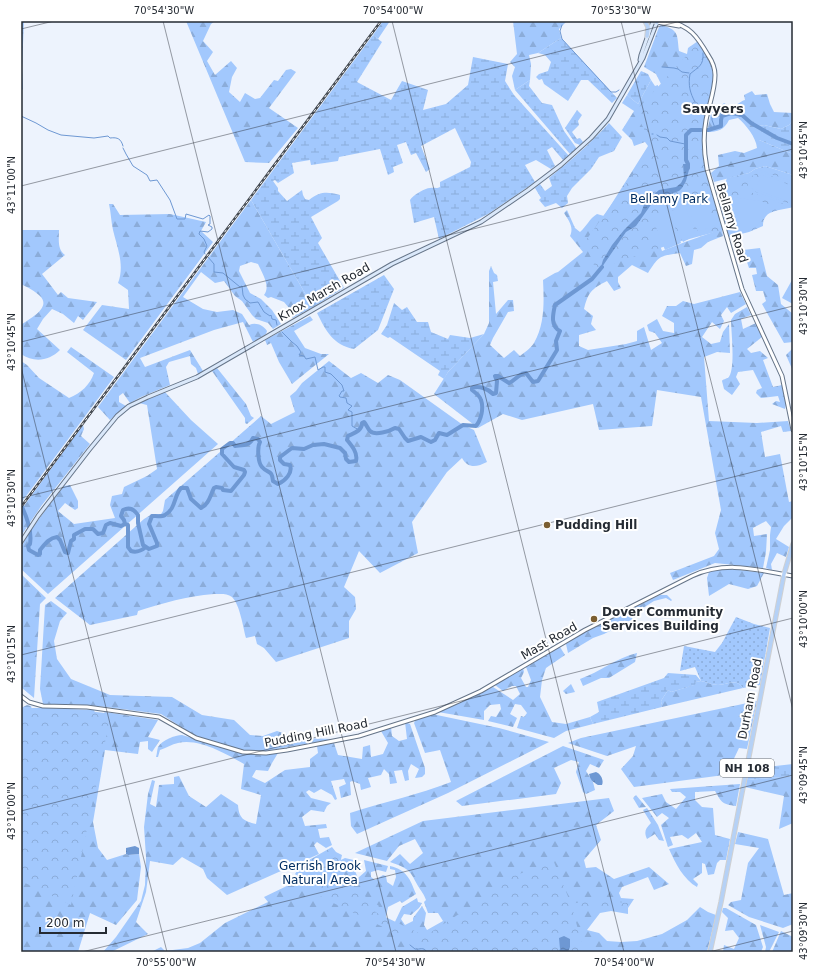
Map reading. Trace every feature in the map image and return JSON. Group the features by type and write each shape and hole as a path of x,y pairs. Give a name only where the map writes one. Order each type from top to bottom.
{"main road":[{"path":"645,21 648,27 647,36"},
{"name":"Knox Marsh Road","path":"640,62 640,55 647,36 656,21"},
{"name":"Knox Marsh Road","path":"21,542 31,525 107,428 117,416 129,406 197,377 396,262 473,227 547,176 571,157 608,119 646,52 656,21"},
{"name":"Durham Road","path":"710,952 784,574 793,544"}],"street":[{"name":"Bellamy Road","path":"656,21 681,26"},
{"name":"Bellamy Road","path":"668,21 691,31 698,38 711,60 714,69 715,84 704,133 704,149 707,169 742,289 782,376 793,430"},
{"name":"Mast Road","path":"430,714 481,691 585,630 697,574 711,569 729,567 761,570 793,576"},
{"name":"Pudding Hill Road","path":"21,696 29,702 43,706 87,707 159,717 196,738 230,749 253,753 277,752 352,737 430,714"}],"green space":[{"path":"21,21 24,21 22,68 23,88 21,93"},
{"path":"186,21 215,21 211,24 203,41 213,52 207,61 215,75 231,61 237,68 232,77 229,92 240,102 245,93 255,99 260,98 274,80 278,81 286,70 291,69 296,72 269,108 298,128 269,163 245,162"},
{"path":"383,21 390,21 378,39 373,35"},
{"path":"513,21 567,21 559,29 561,38 538,53 529,55 531,64 530,80 515,90 512,76 515,67 510,62 517,54"},
{"path":"661,25 674,31 678,40 679,51 687,54 688,48 698,41 712,67 713,84 661,84 656,74 644,67"},
{"path":"373,35 382,42 357,82 391,100 402,81 428,90 423,110 446,104 468,85 473,57 508,64 505,81 514,95 569,156 563,160 552,147 547,150 555,166 551,169 536,160 525,165 535,182 488,214 439,239 434,217 414,223 410,200 416,194 425,189 440,187 440,182 470,167 471,162 455,128 421,146 430,169 426,172 416,153 411,155 406,142 397,145 403,163 393,167 394,172 388,175 380,149 339,157 338,161 311,165 310,160 292,163 294,173 278,183 275,180 273,181 278,188 278,191 287,201 302,190 305,199 309,200 324,193 340,195 340,199 338,201 311,217 322,238 318,243 344,288 313,307 251,200"},
{"path":"561,38 617,98 612,103 588,80 581,80 568,101 544,84 542,79 539,80 536,77 539,74 548,71 551,62 545,55 538,53"},
{"name":"Bellamy Park","path":"698,43 710,63 713,85 704,121 702,138 703,159 723,230 678,242 591,271 594,264 584,243 653,146 635,112"},
{"path":"641,71 648,74 651,80 638,104 627,95"},
{"path":"530,80 529,86 542,103 552,105 564,131 577,149 570,154 515,90"},
{"path":"651,80 655,86 658,85 658,110 707,106 704,122 688,123 702,127 702,141 651,220 662,251 722,229 723,236 708,242 701,248 694,250 692,264 686,266 680,253 668,255 657,260 648,273 632,265 618,277 618,282 621,288 614,291 607,281 597,286 589,295 584,309 593,316 591,324 596,330 579,335 579,346 588,350 637,341 637,331 644,327 651,350 662,343 655,333 649,331 647,325 657,319 663,331 674,333 674,323 662,316 667,306 676,306 683,301 694,304 740,292 746,304 731,313 727,307 721,315 724,321 720,329 712,322 702,337 711,344 720,342 723,332 729,324 730,353 717,352 704,357 709,421 757,423 788,421 791,431 783,432 781,426 761,432 765,457 780,454 789,502 793,501 793,517 784,526 776,539 789,547 786,557 777,553 771,564 772,570 766,568 770,550 771,527 766,521 753,528 754,536 767,534 763,568 715,563 673,580 670,573 714,556 719,549 715,533 721,510 701,397 657,390 652,426 599,430 593,404 522,420 503,414 478,428 434,394 448,372 484,334 489,323 489,271 491,266 494,273 497,275 498,281 493,282 496,314 508,300 513,300 514,311 508,312 490,345 504,358 514,350 520,356 533,345 538,336 542,320 543,280 558,272 583,252 570,236 571,227 564,213 567,210 575,228 580,232 597,214 604,216 648,146 645,142 634,146 632,140 622,130 634,111 622,103 627,95 638,104"},
{"path":"752,91 755,95 767,94 774,112 793,113 793,120 789,125 781,129 764,125 759,126 759,140 793,154 793,175 765,166 755,169 749,173 714,182 711,173 719,166 718,155 735,151 744,153 757,148 755,140 750,132 738,118 729,120 720,130 707,132 711,113 724,103 731,107 735,106 745,100 744,95"},
{"path":"577,110 582,115 578,121 579,125 572,132 577,139 580,138 583,142 580,145 575,143 565,128"},
{"path":"793,120 793,154 759,140 759,126 764,125 781,129 789,125"},
{"path":"609,123 622,137 614,151 599,157 591,169 572,188 567,196 568,203 562,208 556,203 545,207 539,200 541,198 535,188 540,184 545,191 552,186 549,178 580,152"},
{"path":"765,166 793,175 793,207 778,210 769,214 764,220 763,226 749,232 729,237 720,204 727,202 724,186 727,178 749,173 755,169"},
{"path":"760,170 793,182 793,184 763,173 759,173 752,176 750,179 753,189 756,192 793,204 793,206 747,191 749,189 749,177 756,171"},
{"path":"761,175 793,186 790,202 756,190"},
{"path":"704,195 716,225 698,232 686,202"},
{"path":"730,198 760,201 768,204 764,217 751,230 732,235 729,215"},
{"path":"251,200 313,307 293,318 289,314 289,308 284,302 271,297 268,298 264,295 267,288 264,275 258,264 251,262 240,266 239,271 250,293 261,299 272,310 281,324 273,329 268,323 256,319 242,301 235,296 224,281 215,283 201,272 183,297 203,309 217,312 233,310 242,314 249,325 257,324 263,327 267,331 266,334 253,342 243,322 214,330 140,358 145,367 190,350 203,371 198,374 196,368 191,364 190,356 169,362 166,367 170,385 130,403 123,393 119,396 119,402 126,406 110,420 98,407"},
{"path":"109,204 113,204 120,215 170,214 206,222 201,231 213,242 126,360 83,330 102,305 129,309 128,290 118,283 121,263 112,227"},
{"path":"684,204 696,235 683,242 670,212"},
{"path":"669,212 681,243 665,250 653,220"},
{"path":"21,230 59,230 60,247 62,253 65,255 42,274 58,295 61,292 68,298 97,302 83,320 78,316 74,323 63,314 52,309 37,329 60,350 51,357 41,360 31,359 21,354 21,325 38,313 43,305 43,300 40,296 21,284"},
{"path":"760,248 767,276 778,285 781,304 793,314 793,342 784,343 762,304 766,301 763,291 756,291 752,275 757,274 756,268 749,268 743,250"},
{"path":"384,275 394,289 378,330 354,349 335,341 327,331 317,313"},
{"path":"792,280 793,281 793,304 782,298"},
{"path":"394,303 402,310 407,307 417,322 428,322 431,332 448,339 450,335 470,338 484,334 448,372 444,379 438,375 440,371 390,337 388,338 381,334 387,325"},
{"path":"747,307 751,315 741,319 743,329 756,323 762,337 747,349 751,353 760,351 768,358 763,360 773,387 782,385 786,405 785,409 772,404 776,401 780,402 778,396 761,398 756,393 757,390 762,388 753,370 738,372 736,377 740,384 732,395 724,389 722,381 728,378 732,368 731,320 735,314"},
{"path":"310,316 313,320 294,331 305,348 321,354 329,354 292,384 279,362 271,343 267,345 265,340"},
{"path":"71,347 114,377 21,503 21,361 27,365 39,378 69,398 84,388 94,373 67,352"},
{"path":"793,348 793,371 786,355"},
{"path":"329,361 351,378 361,373 378,383 388,375 400,380 463,425 474,430 487,462 473,466 464,462 462,458 447,472 412,522 418,553 380,573 359,551 344,587 355,597 356,609 349,621 349,638 276,662 264,648 257,644 255,636 246,638 237,605 232,597 228,595 214,594 185,598 138,611 137,615 90,625 55,598 144,519 152,514 161,514 165,500 261,416 271,424 295,412 290,396 302,383"},
{"path":"217,368 246,404 251,416 254,418 247,424 245,423 245,418 212,371"},
{"path":"165,392 191,420 218,444 48,594 21,569 21,550 27,536 64,486 70,485 78,501 78,508 75,510 65,503 58,511 74,524 115,518 110,505 112,496 122,494 124,487 147,476 157,469 147,405 139,403"},
{"path":"83,425 84,429 81,436 90,444 42,505 21,536 21,510"},
{"path":"719,569 764,573 757,586 748,589 729,584 709,596 707,578 709,572"},
{"path":"21,574 46,598 40,604 34,698 22,688 21,682"},
{"path":"660,595 667,595 672,600 671,601 666,598 654,601 643,608 633,619 593,638 568,653 566,644 582,634"},
{"path":"51,601 67,613 60,621 54,641 57,659 71,679 110,695 172,697 202,715 234,720 250,735 263,736 277,731 298,738 333,739 266,751 243,750 197,737 161,714 98,706 43,704 40,689 45,605"},
{"path":"736,617 770,628 760,685 743,688 737,683 714,685 701,681 695,667 680,671 684,646 715,652 722,643"},
{"path":"560,647 565,655 546,668 542,680 540,697 552,722 566,724 590,717 593,724 566,731 554,738 517,728 521,716 524,717 527,713 521,705 515,704 510,714 517,718 513,727 488,721 491,716 496,717 501,709 500,704 490,705 484,711 484,720 438,712 493,687 513,700 520,694 516,686 512,686 503,691 495,685 523,668 524,672 521,678 526,687 528,687 531,680 526,667"},
{"path":"637,653 635,662 609,678 601,678 583,686 580,679 622,658"},
{"path":"668,673 696,675 701,681 696,682 695,685 671,692 668,690 661,701 662,707 593,724 590,717 599,712 597,702 664,678"},
{"path":"701,681 714,685 737,683 743,688 662,707 661,701 668,690 671,692 694,685 696,682"},
{"path":"571,684 575,692 566,694 563,691"},
{"path":"757,701 747,749 739,748 730,767 724,775 634,787 621,769 633,756 636,746 607,756 568,743 581,738"},
{"path":"27,705 31,706 39,727 40,708 94,710 98,721 105,712 158,720 148,737 160,740 152,752 148,749 148,741 140,742 138,754 105,750 93,822 98,848 107,860 126,854 139,854 141,867 137,900 116,925 90,913 78,952 21,952 21,708"},
{"path":"33,708 91,711 111,714 71,905 21,881 21,709"},
{"path":"432,714 499,728 549,742 448,793 357,834 351,826 350,813 426,791 451,782 440,750 425,753 414,723 416,719"},
{"path":"405,722 410,724 425,768 425,774 422,777 415,778 419,769 411,764 408,771 409,780 405,781 402,770 394,771 397,783 390,784 389,774 384,769 381,775 368,778 371,787 361,790 360,784 352,781 350,782 351,795 341,798 339,787 346,784 344,779 331,781 337,799 335,800 332,795 321,789 314,793 309,790 306,792 311,798 331,803 327,806 324,812 311,810 302,817 305,826 326,824 327,828 318,829 320,838 329,837 332,845 326,848 317,842 314,845 319,854 227,895 207,878 203,869 182,857 173,865 150,861 146,892 136,922 148,934 111,952 103,952 116,937 141,901 145,885 146,857 144,827 148,794 152,780 155,781 150,804 156,807 159,785 174,784 174,777 179,776 189,796 206,807 221,794 238,805 243,819 256,824 261,795 241,789 244,764 212,748 186,742 160,750 158,757 156,757 158,747 162,742 172,737 182,735 243,753 278,753 268,771 256,770 252,777 265,783 285,770 310,767 310,759 318,753 317,746 334,743 338,755 362,759 363,747 370,745 371,757 383,754 388,743 381,731 391,727 392,736 399,741 407,739"},
{"path":"563,746 604,760 599,768 590,764 586,771 593,782 595,790 586,794 583,792 576,772 579,762 571,760 554,768 561,783 556,794 462,806 456,801"},
{"path":"793,764 793,776 747,780 749,769"},
{"path":"793,776 793,823 779,829 784,796 745,787 747,780"},
{"path":"740,784 736,806 723,802 715,791 695,792 695,800 702,807 713,808 715,835 730,839 726,860 720,860 717,863 714,874 708,875 705,864 702,863 702,873 693,879 698,884 697,887 684,876 669,849 702,842 696,833 688,839 682,835 670,837 673,845 668,847 661,825 669,818 662,813 657,817 642,798 662,794 666,802 676,809 686,797 680,792 672,792 670,789"},
{"path":"636,795 646,807 639,808 633,798"},
{"name":"Gerrish Brook Natural Area","path":"609,798 614,811 596,825 601,840 584,860 586,868 596,867 614,879 649,867 669,884 654,890 648,877 622,887 619,893 621,898 634,899 628,908 628,914 611,911 600,913 587,930 599,933 607,941 637,941 662,934 687,920 700,907 716,915 707,952 151,952 161,947 165,951 188,948 200,943 225,923 268,902 264,897 345,858 358,861 352,864 358,878 366,871 364,860 388,866 386,872 378,870 371,872 371,877 375,880 383,875 386,876 387,882 393,886 396,877 395,870 390,869 390,866 404,873 410,880 416,894 402,903 400,901 388,907 385,922 393,926 402,907 417,898 418,902 422,903 419,908 411,915 404,914 401,919 405,925 413,921 413,918 422,906 426,913 424,925 427,930 443,921 438,913 428,913 424,902 426,900 408,870 390,862 400,854 410,864 423,853 415,839 399,846 387,861 355,853 423,821"},
{"path":"647,808 658,825 664,841 659,840 655,834 647,839 647,827 651,823 643,810"},
{"path":"738,832 768,839 784,895 793,893 793,924 783,928 749,917 728,905 731,902 741,900 748,863 759,848 735,844"},
{"name":"Gerrish Brook Natural Area","path":"332,847 336,852 342,855 335,885 356,890 379,906 375,912 425,936 459,914 464,917 507,880 507,878 554,862 571,904 591,900 629,903 627,907 572,907 584,952 417,952 414,942 323,898 295,874 302,864"},
{"path":"723,908 726,908 756,925 763,947 761,952 723,952 724,945 734,949 739,938 733,930 725,931 728,918 722,912"},
{"path":"760,925 779,932 769,952 765,952 766,947"},
{"path":"781,931 793,937 793,952 772,952"}],"water":[{"path":"683,164 688,164 690,166 686,181 682,188 679,191 655,199 636,226 626,232 600,270 603,260 612,245 641,213 645,202 659,190 676,187 681,183 684,177"},
{"path":"596,772 602,777 602,785 598,785 590,778 589,774"},
{"path":"135,846 139,848 139,854 126,854 126,848"},
{"path":"564,936 570,939 570,947 568,952 559,952 559,938"}],"waterway":[{"path":"562,25 560,31 562,39 611,92 616,92 619,90"},
{"path":"695,102 690,89 690,74 698,68 703,61 703,53"},
{"path":"662,67 674,68 682,72 689,73"},
{"path":"699,106 703,110 704,115"},
{"path":"708,130 721,126 722,116 731,113 742,115 751,123 777,138 793,144"},
{"path":"712,115 715,128"},
{"path":"21,116 61,135 94,138 108,136 110,138 119,139 123,146"},
{"path":"688,168 686,160 686,135 691,130 701,130"},
{"path":"657,135 667,138 670,141 685,144"},
{"path":"123,148 133,166 147,175 150,181 157,180 170,200 177,219 185,219 186,214 203,219 209,215 210,216 210,224 208,225 212,227 212,229 208,232 200,231 199,234 204,239 207,246 204,252 205,254"},
{"path":"208,257 214,264 214,272 223,273 240,287 242,286 245,299 250,303 258,302 264,312 270,316 271,315 272,319 276,320 277,325"},
{"path":"146,547 144,548 141,551 137,552 131,551 128,547 128,525 125,524 121,516 123,510 131,509 138,515 138,523 143,545 149,549 157,546 149,524 152,516 162,516 169,512 181,488 187,488 191,499 201,508 208,502 214,488 222,488 223,490 231,491 244,475 244,470 234,467 222,454 222,449 230,443 233,443 235,446 243,445 248,444 253,438 258,439 260,442 258,451 261,465 264,469 271,473 273,481 278,484 288,476 291,468 290,465 284,464 280,460 280,457 292,448 304,449 313,445 324,444 340,448 345,453 346,459 349,462 356,461 353,447 347,440 348,436 359,430 364,422 369,430 375,433 395,428 399,429 408,441 421,437 431,442 435,440 439,433 447,435 463,425 476,426 482,414 482,403 480,397 472,390 472,388 480,387 493,394 496,393 497,381 495,376 498,376 509,383 526,373 533,382 538,381 557,350 556,341 560,331 553,323 555,305 592,279 602,267"},
{"path":"282,332 297,346 301,352 299,355 304,356 306,359 315,357 318,370 325,367 325,372 331,374 342,385 344,391 342,391 339,396 346,398 347,403 352,406 348,410 352,412 352,426 359,430"},
{"path":"21,505 30,530 29,550 38,555 45,544 54,538 57,537 60,540 65,552 68,553 71,541 74,539 74,535 85,529 93,529 98,534 103,533 106,525 110,523 121,526 125,524"},
{"path":"410,945 415,949 423,949 427,952"}],"railway":[{"path":"21,507 381,21"}],"place":[{"name":"Pudding Hill","path":"547,525"},
{"name":"Dover Community Services Building","path":"594,619"}],"district":[{"name":"Sawyers","path":"713,108"}]}
